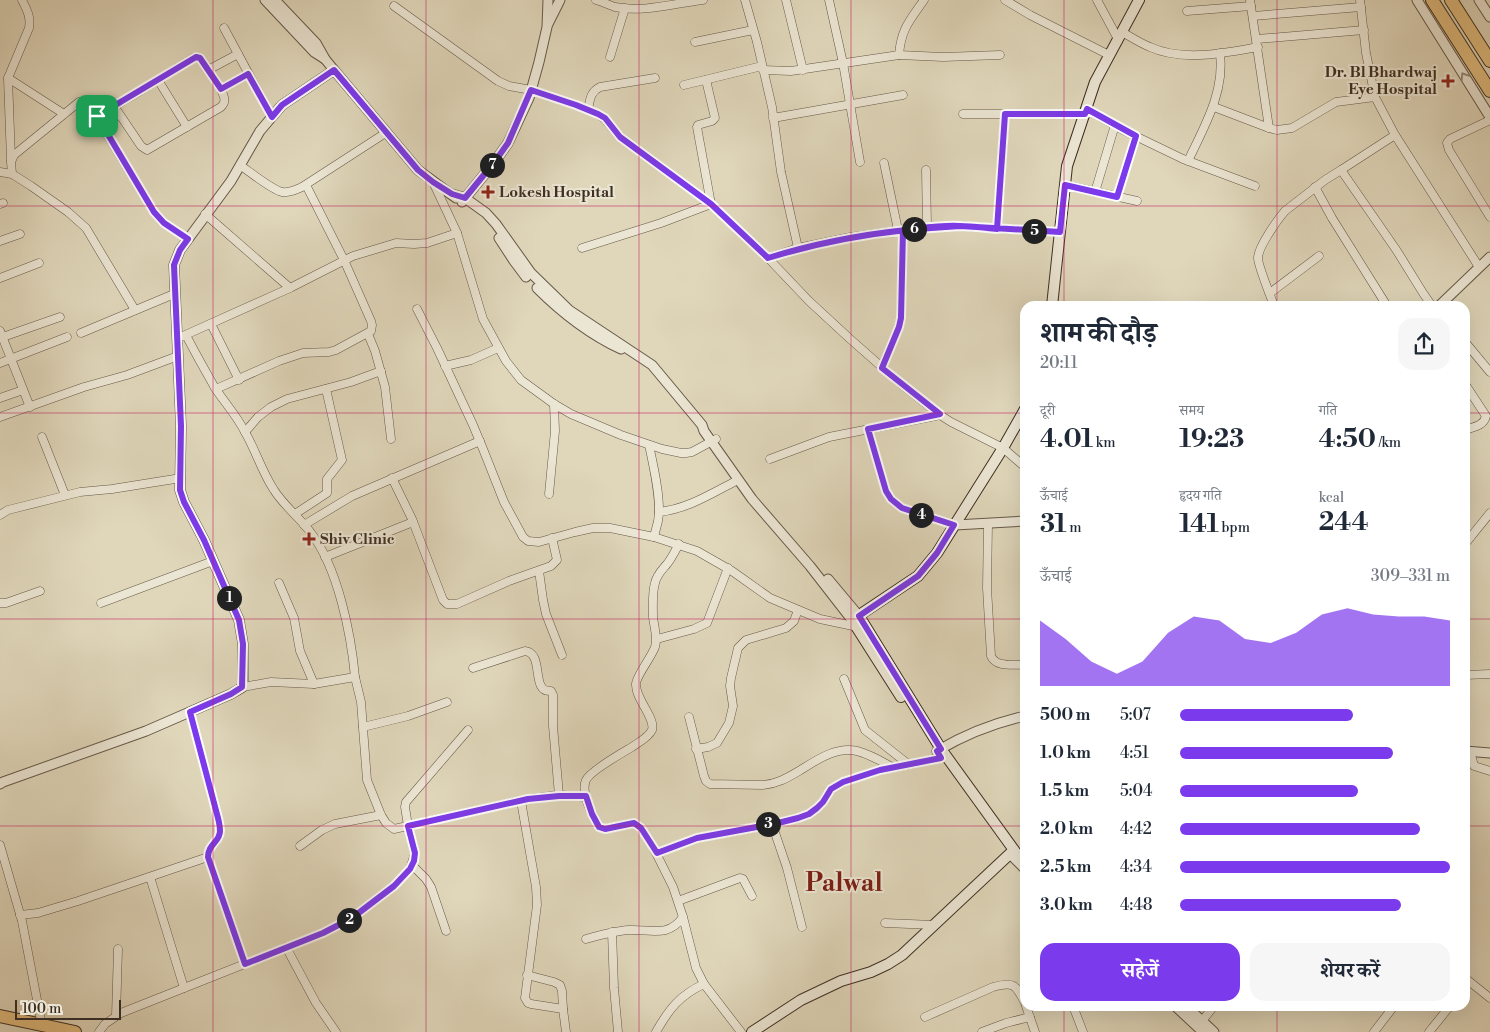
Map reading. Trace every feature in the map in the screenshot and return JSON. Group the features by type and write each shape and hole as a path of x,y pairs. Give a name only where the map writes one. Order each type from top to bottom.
{"highway":[{"path":"1432,0 1490,91"},
{"path":"1439,0 1490,80"},
{"path":"1451,0 1490,61"},
{"path":"1461,0 1490,45"},
{"path":"0,1016 75,1032"}],"main road":[{"path":"1053,301 1067,166 1095,82 1139,0"},
{"path":"752,1032 801,1000 842,981 871,972 902,955 1012,852 990,828 858,622 918,576 937,553 1020,419"}],"street":[{"path":"12,174 8,78 29,28 30,18 22,0"},
{"path":"265,0 314,52 325,59"},
{"path":"275,0 316,43 325,59 418,170 433,182 486,213 531,273 569,310 652,365 858,622"},
{"path":"464,200 508,143 531,90 547,27 548,0"},
{"path":"547,27 560,0"},
{"path":"596,0 625,8 650,7 703,0"},
{"path":"745,0 763,68 781,172 798,248"},
{"path":"786,0 803,70"},
{"path":"829,0 843,63 860,162"},
{"path":"899,55 900,42 904,30 924,0"},
{"path":"1005,0 1109,55"},
{"path":"1097,0 1120,35 1167,52 1190,55 1220,53 1258,43 1364,30"},
{"path":"1417,0 1490,119 1450,139 1447,143 1449,150 1490,217"},
{"path":"1479,0 1490,17"},
{"path":"1187,11 1251,3 1269,128"},
{"path":"1253,16 1360,4 1375,97 1395,135 1479,267"},
{"path":"394,6 498,81 509,86 531,90 605,118 620,137 711,204 768,258 809,301 882,368 951,422 1003,448 1020,463"},
{"path":"610,57 625,8"},
{"path":"224,28 272,117"},
{"path":"696,42 753,30"},
{"path":"1188,161 1214,107 1221,79 1220,53"},
{"path":"208,70 238,54"},
{"path":"684,85 763,68 791,72 899,55 943,57 1000,55"},
{"path":"97,116 196,57 200,58 225,98 224,104 221,107 150,149 145,149 141,146 114,106"},
{"path":"242,687 243,644 239,620 180,490 181,426 174,265 180,250 230,181 260,131 282,105 334,70"},
{"path":"221,89 248,74"},
{"path":"8,78 64,114"},
{"path":"588,110 594,89 655,78"},
{"path":"158,80 187,127"},
{"path":"706,80 715,118 712,122 698,125 697,127 711,204"},
{"path":"773,118 903,95"},
{"path":"1214,107 1278,130 1292,128 1336,102 1375,97"},
{"path":"11,162 14,155 79,102 85,101 90,103 154,212 164,223 188,239"},
{"path":"963,114 1086,111 1188,161 1255,186"},
{"path":"997,229 1005,114"},
{"path":"1095,192 1115,125"},
{"path":"240,165 281,192 294,191 387,132"},
{"path":"1272,301 1258,261 1260,250 1280,217 1315,187 1395,135"},
{"path":"1117,197 1136,136"},
{"path":"882,368 901,318 900,230 884,163"},
{"path":"926,170 927,227"},
{"path":"1340,170 1397,251 1429,301"},
{"path":"0,172 12,174 68,212 86,228 135,310"},
{"path":"433,182 457,233 483,319 498,348 521,380 554,404 593,423 649,444 681,454 692,452 714,441"},
{"path":"216,389 279,360 303,353 332,351 371,331 372,325 344,260 306,185"},
{"path":"1065,185 1137,201"},
{"path":"1315,187 1384,301"},
{"path":"582,248 661,223 711,204"},
{"path":"205,214 290,288"},
{"path":"768,258 798,248 851,237 927,227 960,226 1060,232"},
{"path":"177,338 290,288 363,252 396,243 427,243 457,233"},
{"path":"0,241 20,234"},
{"path":"1270,293 1320,256"},
{"path":"1444,301 1490,257"},
{"path":"0,278 39,263"},
{"path":"81,333 174,294"},
{"path":"417,309 480,441 504,502 523,537 528,541 539,542 594,528 610,528 654,537 697,551 728,568 770,598 798,610 820,619 858,622"},
{"path":"30,407 1,336 60,317"},
{"path":"211,324 239,380"},
{"path":"186,334 216,389 245,432 274,492 312,534 325,557 337,588 353,651 355,677 361,702 367,780 381,815 386,822 394,829 528,799 586,796"},
{"path":"368,334 385,387 391,439"},
{"path":"0,363 67,337"},
{"path":"445,366 471,360 498,348"},
{"path":"1470,348 1490,372"},
{"path":"0,417 128,375 178,356"},
{"path":"245,432 258,417 271,407 287,399 351,382 381,370"},
{"path":"295,514 326,494 327,479 342,460 326,389"},
{"path":"0,398 23,390"},
{"path":"1470,393 1487,420 1470,428"},
{"path":"549,494 554,446 554,404"},
{"path":"770,459 829,437 940,414"},
{"path":"868,429 886,491 891,499 902,508 954,525 1020,521"},
{"path":"42,437 65,495"},
{"path":"304,524 352,496 480,441"},
{"path":"714,441 752,499 858,622"},
{"path":"649,444 659,512 654,537"},
{"path":"0,515 8,510 65,495 181,478"},
{"path":"392,478 413,522 446,604 457,604 509,581 551,566 557,560 552,538"},
{"path":"659,512 693,504 738,480"},
{"path":"1470,538 1490,513"},
{"path":"325,557 413,522"},
{"path":"988,523 990,656 995,663 1020,665"},
{"path":"679,544 668,563 657,576 654,584 653,618 657,639 649,661 639,676 636,686 637,694 653,726 651,732 587,778 585,786 586,796 599,827 605,829 634,823 641,828 657,853 673,887 684,917 696,968 704,984 741,1032"},
{"path":"101,603 213,561"},
{"path":"657,639 694,629 707,623 728,568"},
{"path":"539,570 542,600 562,656"},
{"path":"279,583 294,618 300,651 314,684"},
{"path":"0,603 6,603 40,591"},
{"path":"696,749 717,743 729,723 733,706 730,686 738,648 746,640 786,628 794,621 798,610"},
{"path":"473,668 525,651 532,653 540,686 545,692 551,691 554,695 553,726 559,796"},
{"path":"1470,675 1490,674"},
{"path":"0,784 146,731 231,694 242,687 271,682 314,684 355,677"},
{"path":"844,680 865,730 908,764"},
{"path":"363,727 408,716 447,702"},
{"path":"190,712 220,832 218,838 208,850 208,857 245,964"},
{"path":"689,717 705,778 710,784 763,786 771,784 788,777 819,758 845,750 856,751 892,767"},
{"path":"657,853 697,838 787,822 809,814 823,802 831,789 843,782 871,772 908,764 941,753 955,740 1020,717"},
{"path":"99,1032 105,1024 121,1013 323,933 352,918 394,886 410,869 415,853 405,806 408,798 468,730"},
{"path":"1470,751 1490,753"},
{"path":"1470,757 1474,766 1490,771"},
{"path":"521,801 536,887 536,906 524,994 528,1003 563,1009"},
{"path":"300,846 322,830 335,824 381,815"},
{"path":"772,824 787,868 802,927"},
{"path":"0,845 20,915 42,1026"},
{"path":"1012,852 1020,857"},
{"path":"1012,852 1020,862"},
{"path":"20,915 38,913 208,857"},
{"path":"412,865 431,887 446,931"},
{"path":"150,877 184,988"},
{"path":"678,901 740,878 743,879 752,896"},
{"path":"586,938 630,930 663,931 678,924 684,917"},
{"path":"885,923 934,925"},
{"path":"612,932 618,1032"},
{"path":"286,947 316,1003 336,1032"},
{"path":"116,1016 118,949"},
{"path":"527,975 560,985 566,1032"},
{"path":"656,1032 666,1014 683,996 690,990 704,984"},
{"path":"925,1018 1001,985 1010,984 1016,986 1020,994"},
{"path":"1470,985 1490,998"},
{"path":"1028,1011 1035,1032"},
{"path":"1075,1011 1083,1032"},
{"path":"1180,1011 1203,1032"},
{"path":"1191,1011 1214,1032"},
{"path":"1202,1021 1210,1011"},
{"path":"1374,1032 1390,1011"},
{"path":"1429,1032 1446,1011"},
{"path":"982,1032 1030,1017"}],"place":[{"name":"Dr. Bl Bhardwaj Eye Hospital","path":"1448,81"},
{"name":"Lokesh Hospital","path":"488,192"},
{"name":"Shiv Clinic","path":"309,539"}],"district":[{"name":"Palwal","path":"844,882"}],"route":[{"path":"97,116 158,218 188,239 180,250 174,265 181,426 180,490 239,620 243,644 242,687 231,694 190,712 220,832 218,838 208,850 208,857 245,964 323,933 352,918 394,886 410,869 414,861 415,853 408,826 528,799 577,795 586,796 599,827 605,829 634,823 641,828 657,853 697,838 787,822 809,814 823,802 831,789 843,782 880,770 941,758 937,751 941,749 859,616 918,576 937,553 954,525 902,508 891,499 886,491 868,429 940,414 882,368 901,318 903,230 938,226 960,226 986,228 1060,232 1065,185 1117,197 1136,136 1087,109 1085,114 1005,114 997,229 938,226 891,231 798,248 768,258 711,204 620,137 605,118 576,105 531,90 508,143 465,198 452,194 418,170 334,70 282,105 272,117 248,74 221,89 200,58 196,57 97,116"}]}
